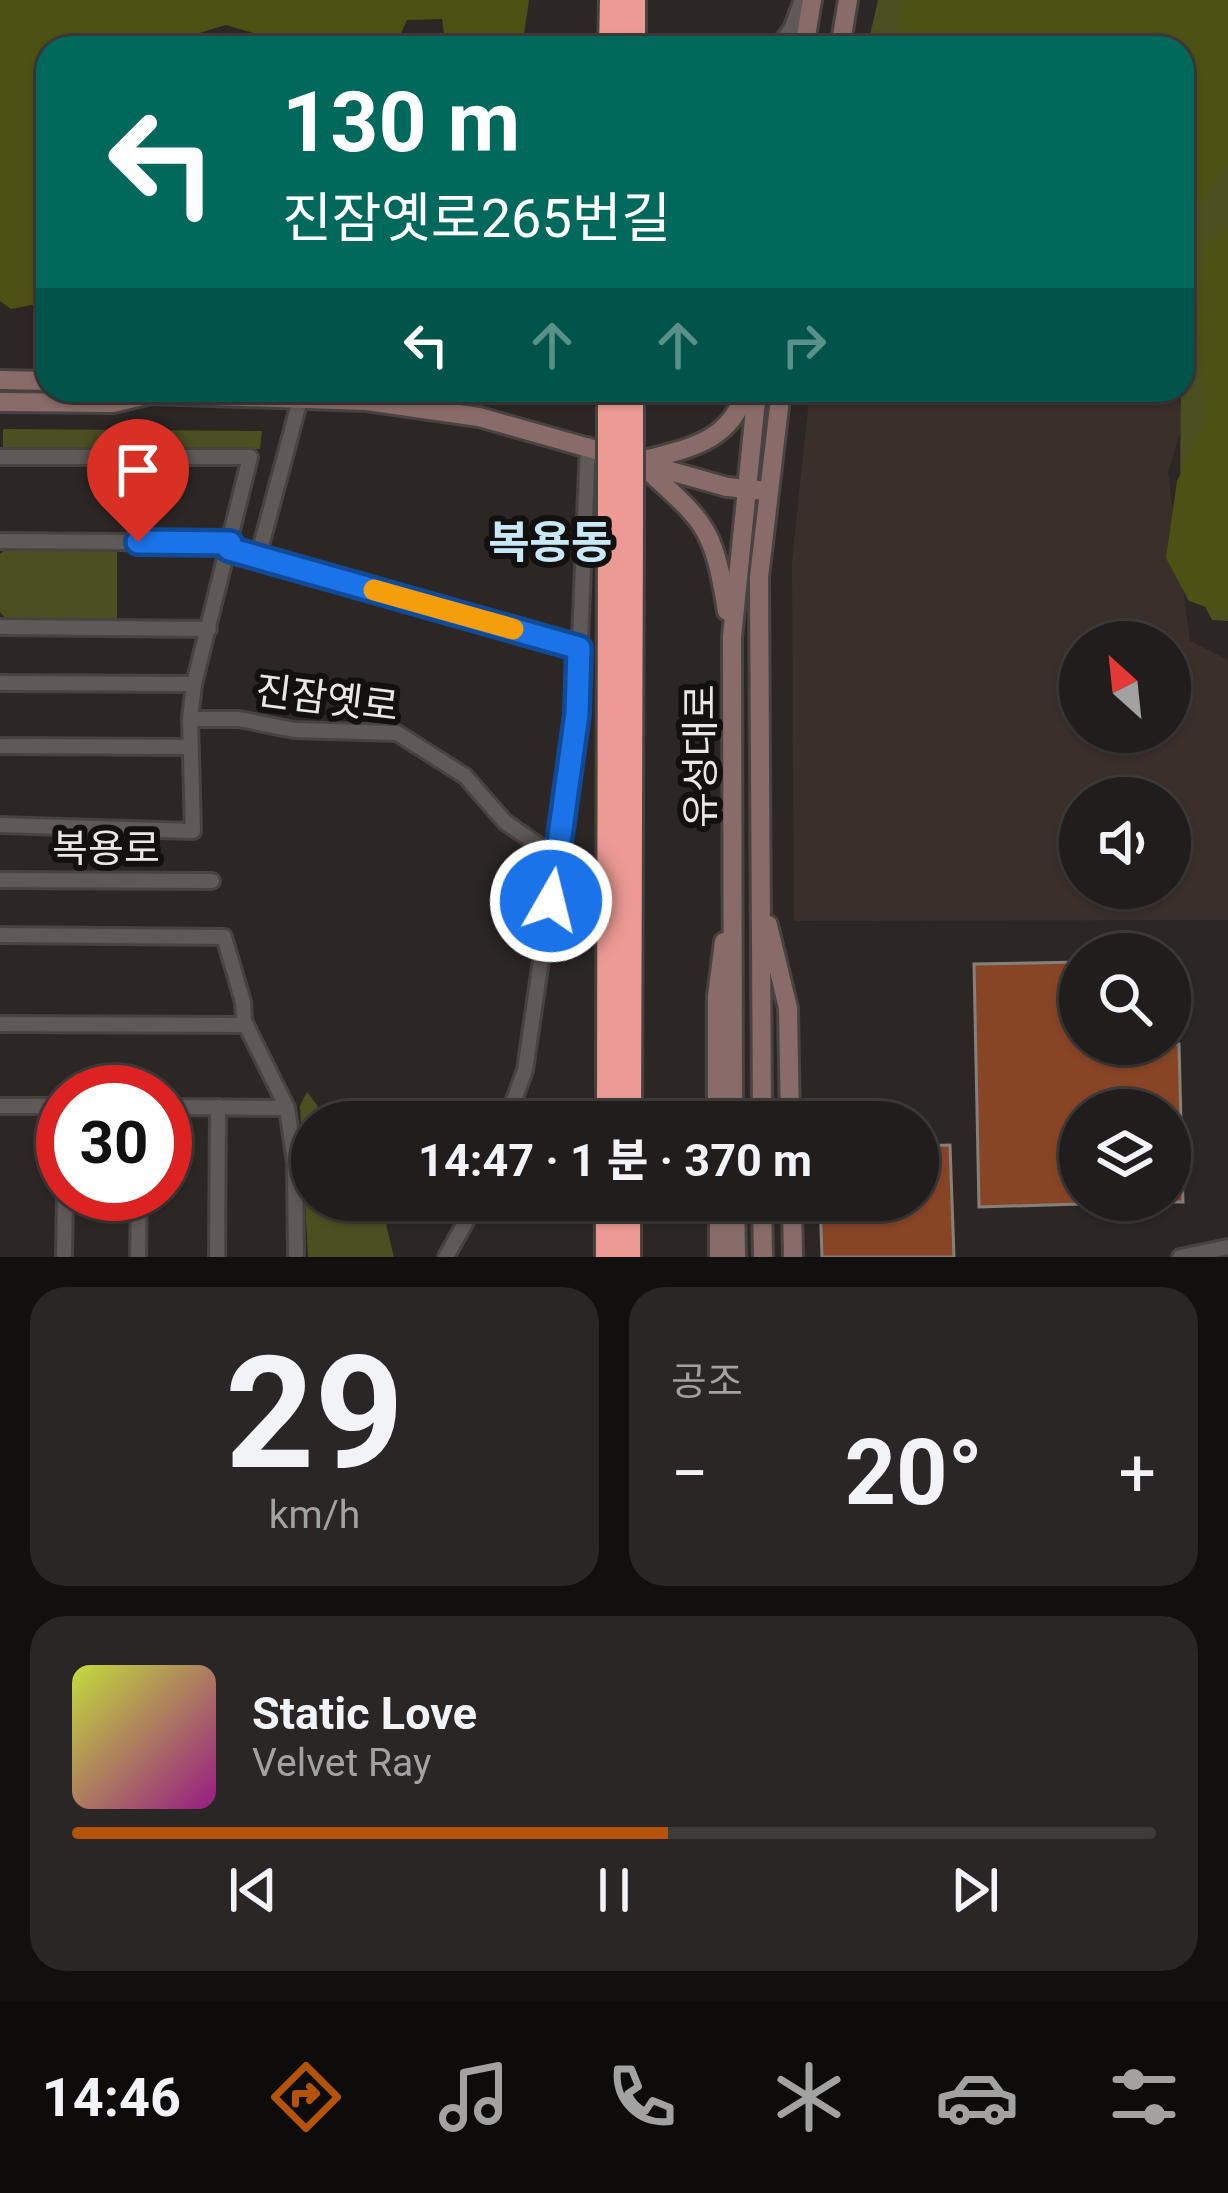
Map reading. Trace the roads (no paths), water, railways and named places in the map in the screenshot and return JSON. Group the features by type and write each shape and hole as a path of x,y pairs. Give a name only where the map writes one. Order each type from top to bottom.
{"highway":[{"path":"611,0 611,36"},
{"path":"633,0 633,36"},
{"path":"611,402 621,514 628,1101"},
{"path":"608,1101 621,514 631,402"},
{"path":"608,1221 608,1257"},
{"path":"628,1221 628,1257"}],"street":[{"path":"785,36 802,0"},
{"path":"806,36 812,0"},
{"path":"842,36 848,0"},
{"path":"0,380 36,381"},
{"path":"0,402 116,402"},
{"path":"258,557 289,402"},
{"path":"356,402 478,417 638,462 768,491"},
{"path":"638,462 718,438 733,422 741,402"},
{"name":"유성대로","path":"733,1101 732,637 756,402"},
{"name":"유성대로","path":"761,1101 759,577 779,402"},
{"path":"514,1101 525,1070 577,714 588,445"},
{"path":"0,457 250,457 194,684 190,719 193,830 0,825"},
{"path":"638,462 705,524 718,556 732,637"},
{"path":"0,541 230,546 579,648"},
{"path":"0,626 209,629"},
{"path":"0,683 194,684"},
{"name":"진잠옛로","path":"190,719 238,719 294,730 397,733 465,776 505,822 557,859"},
{"path":"0,746 190,747"},
{"path":"717,1101 716,996 734,878"},
{"name":"복용로","path":"0,880 212,881"},
{"path":"762,905 782,969 788,1008 790,1101"},
{"path":"0,935 224,937 246,1025 287,1108 295,1163 296,1257"},
{"path":"0,1024 246,1025"},
{"path":"0,1106 36,1106"},
{"path":"192,1107 287,1108"},
{"path":"217,1257 218,1107"},
{"path":"64,1257 65,1221"},
{"path":"138,1257 139,1221"},
{"path":"446,1257 466,1221"},
{"path":"718,1257 719,1221"},
{"path":"735,1221 736,1257"},
{"path":"762,1221 763,1257"},
{"path":"792,1221 793,1257"},
{"path":"1180,1257 1228,1247"}],"district":[{"name":"복용동","path":"550,542"}]}
